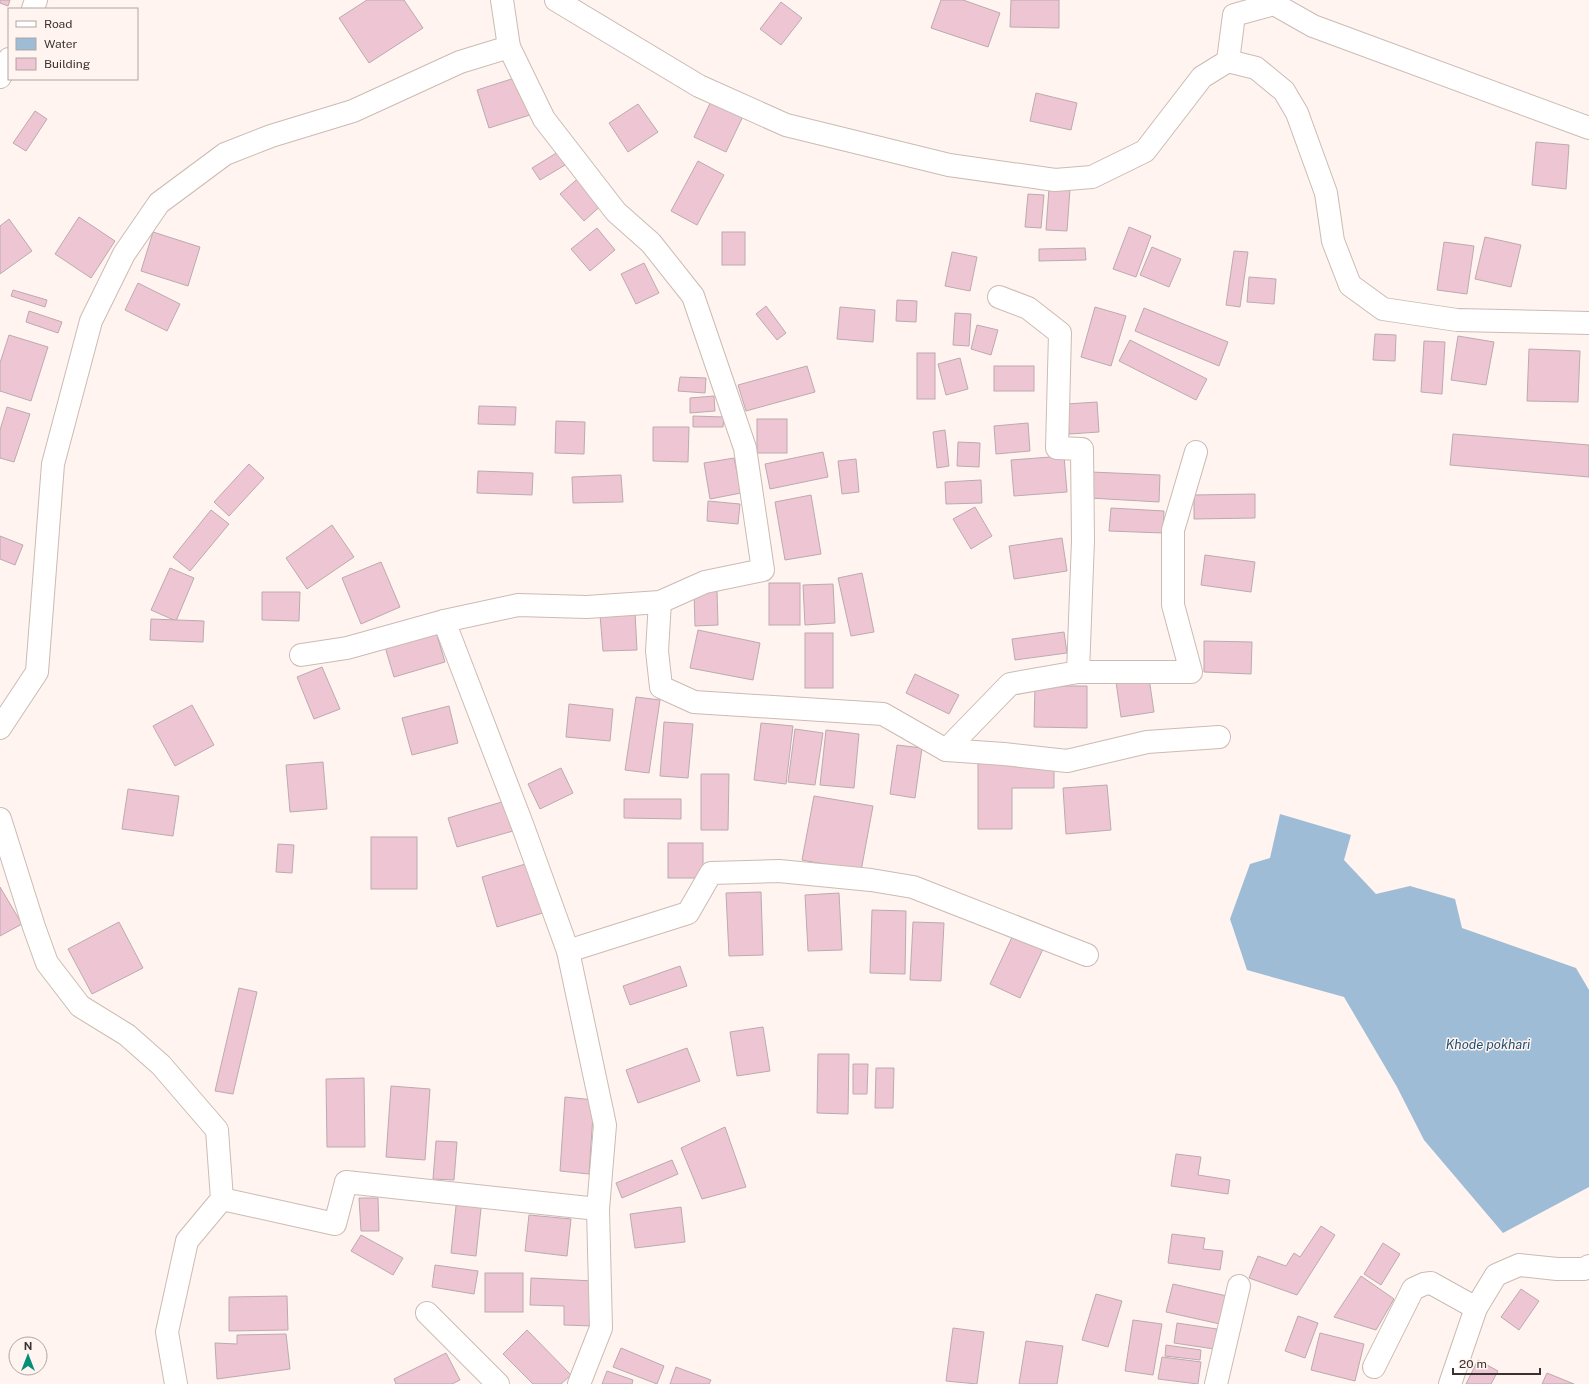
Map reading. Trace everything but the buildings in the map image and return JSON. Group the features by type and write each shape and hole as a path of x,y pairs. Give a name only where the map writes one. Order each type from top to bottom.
{"street":[{"path":"301,655 347,648 444,620 518,605 587,607 660,602 704,582 763,570 745,448 693,296 651,243 616,212 544,119 509,47 502,0"},
{"path":"556,0 699,86 786,125 949,165 1055,180 1092,176 1145,151 1202,77 1228,61 1256,68 1284,91 1297,113 1326,193 1333,241 1350,285 1383,309 1457,320 1589,323"},
{"path":"1228,61 1234,15 1274,4 1313,26 1589,128"},
{"path":"0,728 37,672 53,464 91,321 124,254 159,203 225,154 271,136 353,111 460,62 509,47"},
{"path":"0,77 8,61"},
{"path":"999,298 1028,308 1060,333 1058,448 1082,449 1083,540 1078,672"},
{"path":"946,750 1010,684 1078,672 1191,672 1173,605 1173,530 1196,452"},
{"path":"660,602 657,652 661,687 694,702 883,714 946,750 1004,754 1067,761 1147,742 1219,737"},
{"path":"444,620 522,824 568,951 605,1125 598,1209 601,1328 579,1384"},
{"path":"0,819 47,963 80,1006 127,1036 161,1065 217,1130 222,1199 187,1240 167,1332 176,1384"},
{"path":"568,951 688,913 711,874 779,871 871,880 913,888 1087,955"},
{"path":"222,1199 335,1224 346,1182 598,1209"},
{"path":"1450,1384 1476,1308 1496,1275 1519,1265 1557,1269 1584,1269 1589,1266"},
{"path":"1374,1367 1413,1289 1424,1284 1431,1283 1476,1308"},
{"path":"1216,1384 1239,1286"},
{"path":"427,1313 498,1384"}],"water":[{"name":"Khode pokhari","path":"1280,814 1351,835 1344,860 1376,894 1410,886 1455,899 1462,928 1576,968 1589,990 1589,1187 1503,1233 1424,1140 1397,1087 1344,997 1247,970 1230,919 1250,864 1270,858"}]}
